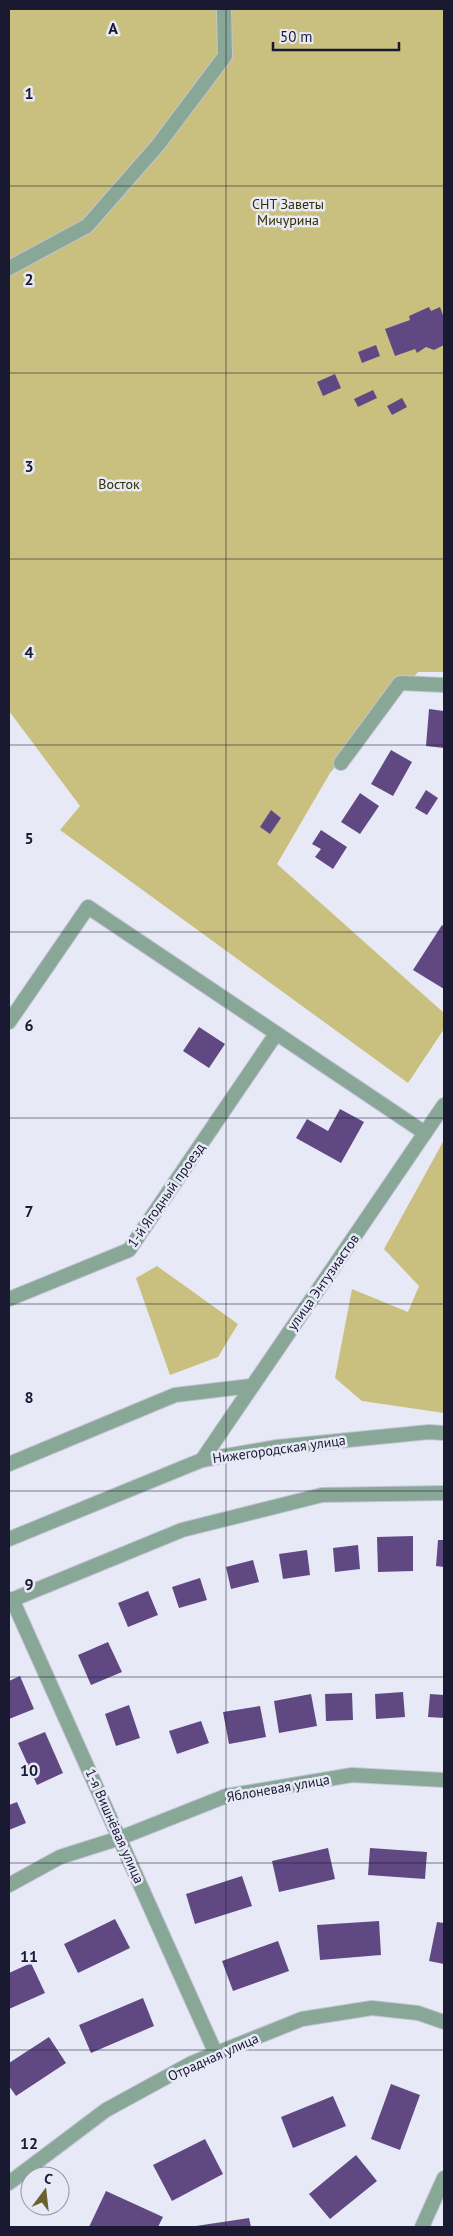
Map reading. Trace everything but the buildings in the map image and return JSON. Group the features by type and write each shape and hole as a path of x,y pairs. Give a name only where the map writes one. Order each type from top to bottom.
{"street":[{"path":"9,268 87,226 158,144 225,56 224,9"},
{"path":"341,763 400,683 444,685"},
{"path":"9,1022 88,907 425,1133"},
{"name":"1-й Ягодный проезд","path":"9,1299 129,1250 276,1034"},
{"name":"улица Энтузиастов","path":"202,1460 444,1105"},
{"path":"9,1464 175,1394 251,1386"},
{"name":"Нижегородская улица","path":"9,1539 202,1460 277,1447 429,1432 444,1433"},
{"path":"11,1600 182,1530 322,1495 444,1492"},
{"name":"1-я Вишнёвая улица","path":"11,1600 216,2054"},
{"name":"Яблоневая улица","path":"9,1885 60,1858 120,1838 226,1796 352,1775 444,1780"},
{"name":"Отрадная улица","path":"9,2183 106,2110 192,2063 302,2019 372,2008 418,2013 444,2022"},
{"path":"410,2227 424,2221 444,2178"}],"green space":[{"path":"9,9 444,9 444,672 418,672 330,773 277,864 444,1013 444,1029 408,1083 60,830 80,806 9,711"},
{"path":"444,1140 444,1413 362,1401 335,1378 352,1289 408,1312 419,1286 384,1249"},
{"path":"157,1266 238,1324 218,1357 170,1375 136,1278"}],"park label":[{"name":"СНТ Заветы Мичурина","path":"288,212"},
{"name":"Восток","path":"119,484"}]}
